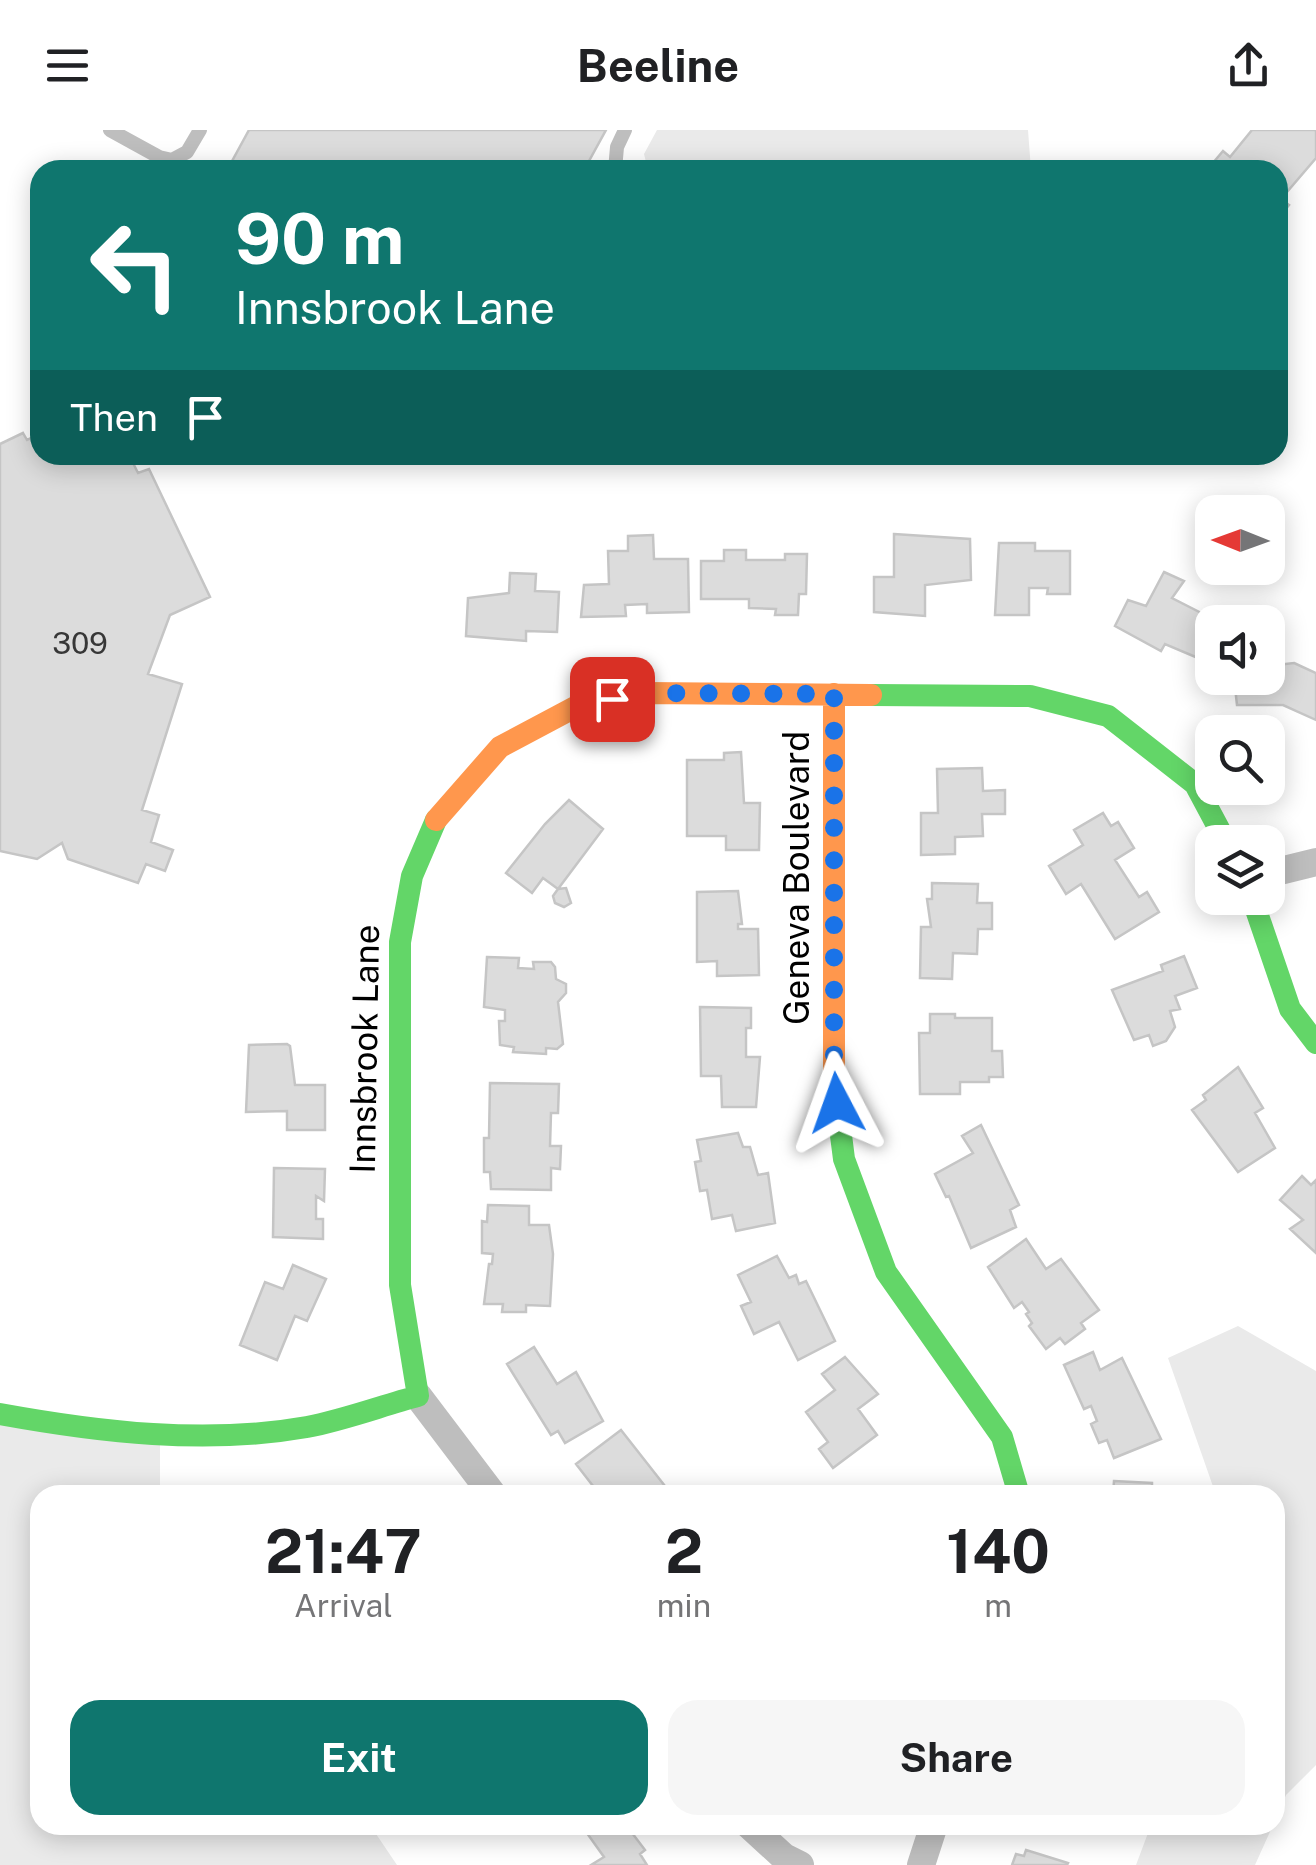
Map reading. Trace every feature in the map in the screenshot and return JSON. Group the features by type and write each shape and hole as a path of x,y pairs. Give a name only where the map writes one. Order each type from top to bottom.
{"street":[{"name":"Innsbrook Lane","path":"485,1485 418,1396 400,1286 400,942 412,876 437,818 500,747 579,705 645,693 1030,696 1108,716 1195,784 1217,825"},
{"name":"Geneva Boulevard","path":"834,694 834,1075 844,1160 886,1272 1002,1437 1015,1485"},
{"path":"1285,870 1316,862"},
{"path":"1258,915 1290,1009 1316,1043"},
{"path":"0,1414 74,1428 160,1434 294,1429 418,1396"},
{"path":"760,1835 784,1857 800,1865"},
{"path":"921,1865 931,1835"}],"lane":[{"path":"110,130 172,160 187,152 200,130"},
{"path":"616,160 625,130"}],"shaded area":[{"path":"657,130 1028,130 1030,160 646,160 644,154"},
{"path":"1238,1326 1316,1371 1316,1765 1285,1797 1285,1485 1212,1485 1168,1358"},
{"path":"0,1414 160,1434 160,1485 30,1485 30,1835 377,1835 397,1865 0,1865"},
{"path":"1147,1835 1268,1835 1255,1865 1136,1865"}],"building":[{"path":"249,130 606,130 590,160 233,160"},
{"path":"1252,130 1316,130 1316,158 1288,191 1288,160 1215,160 1223,151 1230,157"},
{"path":"23,433 30,439 30,465 134,465 138,473 149,469 210,597 170,615 148,674 182,684 142,810 159,815 151,842 173,850 165,871 146,864 138,883 68,859 62,843 37,859 0,851 0,444"},
{"path":"894,534 970,539 971,580 925,585 925,616 874,612 874,577 894,577"},
{"path":"653,535 654,559 688,559 689,612 647,613 647,604 625,605 626,616 581,617 584,585 609,584 608,551 628,551 628,536"},
{"path":"999,543 1035,543 1035,551 1070,551 1070,594 1047,594 1048,588 1029,588 1029,615 995,615"},
{"path":"724,550 746,550 746,560 785,560 785,554 807,554 806,594 799,594 798,615 775,615 776,609 749,608 749,599 701,599 701,561 724,561"},
{"path":"1164,572 1184,581 1172,598 1195,610 1195,657 1165,644 1161,651 1115,626 1128,600 1146,606"},
{"path":"510,573 536,574 535,591 559,592 557,632 526,631 526,641 466,636 468,598 509,593"},
{"path":"1294,663 1316,673 1316,720 1283,705 1237,705 1236,695 1285,695 1285,664"},
{"path":"741,752 744,803 760,803 759,850 726,850 726,836 687,836 687,760 724,760 724,753"},
{"path":"982,768 983,791 1005,790 1005,814 982,814 983,836 955,837 955,854 921,855 921,813 938,813 937,769"},
{"path":"569,800 603,829 558,889 543,878 532,893 506,873"},
{"path":"1103,813 1111,826 1118,822 1134,848 1115,860 1139,897 1147,892 1159,912 1115,939 1081,884 1066,894 1049,866 1083,845 1074,830"},
{"path":"932,883 978,884 977,903 992,903 992,929 978,929 977,954 953,953 952,979 920,978 921,927 931,927 927,899 932,899"},
{"path":"566,888 571,903 564,907 555,903 553,896 558,889"},
{"path":"738,891 742,924 738,924 738,929 758,929 759,975 717,976 717,961 697,962 697,892"},
{"path":"1184,956 1197,988 1175,996 1180,1009 1170,1011 1175,1027 1166,1041 1153,1046 1149,1035 1134,1040 1112,990 1163,971 1161,965"},
{"path":"487,957 519,958 518,968 534,969 533,962 551,962 555,967 556,979 566,984 566,993 558,1002 563,1044 557,1049 546,1048 546,1054 513,1052 514,1047 500,1045 499,1021 505,1021 505,1010 484,1007"},
{"path":"700,1007 751,1008 746,1057 760,1057 756,1107 722,1107 721,1076 701,1076"},
{"path":"930,1014 992,1018 992,1051 1002,1051 1003,1077 989,1077 989,1082 960,1082 960,1094 920,1094 919,1033 930,1033"},
{"path":"287,1044 295,1085 325,1085 325,1130 287,1130 287,1111 246,1112 249,1045"},
{"path":"1238,1067 1263,1108 1255,1113 1275,1148 1238,1172 1192,1110 1206,1100 1203,1095"},
{"path":"490,1083 559,1084 558,1113 551,1113 550,1146 561,1146 560,1169 551,1168 551,1190 491,1189 490,1172 484,1172"},
{"path":"981,1125 1019,1205 1010,1210 1016,1227 971,1248 935,1174 973,1153 962,1136"},
{"path":"738,1133 743,1147 750,1147 758,1175 768,1173 775,1223 736,1231 732,1215 712,1219 707,1190 700,1191 695,1162 701,1161 697,1140"},
{"path":"274,1168 325,1169 324,1201 316,1196 316,1219 323,1219 323,1239 273,1237"},
{"path":"1302,1176 1311,1185 1316,1180 1316,1253 1290,1229 1303,1220 1280,1200"},
{"path":"488,1205 529,1206 529,1225 549,1225 553,1254 550,1306 526,1305 526,1312 502,1312 503,1304 484,1304 493,1254 482,1253 482,1221 487,1222"},
{"path":"1026,1239 1046,1269 1061,1259 1099,1310 1081,1323 1085,1329 1065,1344 1060,1338 1046,1349 1029,1326 1029,1312 1022,1302 1014,1308 988,1267"},
{"path":"777,1256 789,1278 796,1275 799,1284 806,1281 835,1341 798,1360 779,1322 754,1334 741,1306 751,1302 738,1275"},
{"path":"293,1265 326,1279 307,1321 295,1316 277,1360 240,1345 265,1282 283,1289"},
{"path":"534,1347 557,1384 576,1372 603,1421 565,1443 558,1431 551,1435 507,1364"},
{"path":"1093,1352 1100,1370 1122,1358 1161,1439 1114,1458 1107,1440 1099,1443 1091,1424 1097,1421 1091,1406 1084,1409 1064,1365"},
{"path":"845,1357 878,1394 858,1409 877,1435 833,1468 819,1449 828,1442 806,1412 835,1390 822,1374"},
{"path":"621,1430 664,1485 592,1485 576,1464"},
{"path":"1114,1481 1152,1483 1152,1485 1114,1485"},
{"path":"588,1835 634,1835 645,1850 640,1854 647,1865 591,1865 604,1857"},
{"path":"1026,1850 1068,1863 1012,1865 1016,1854 1024,1856"}],"traffic: fast":[{"path":"871,695 1030,696 1108,716 1195,784 1217,825"},
{"path":"0,1414 114,1431 230,1435 307,1427 418,1396 400,1285 400,942 412,876 436,820"},
{"path":"1258,915 1290,1009 1316,1043"},
{"path":"837,1104 844,1159 886,1272 1002,1437 1016,1485"}],"traffic: slow":[{"path":"436,820 500,747 579,705 645,693 871,695"},
{"path":"834,694 837,1104"}],"route":[{"path":"612,699 645,693 834,694 837,1103"}]}
